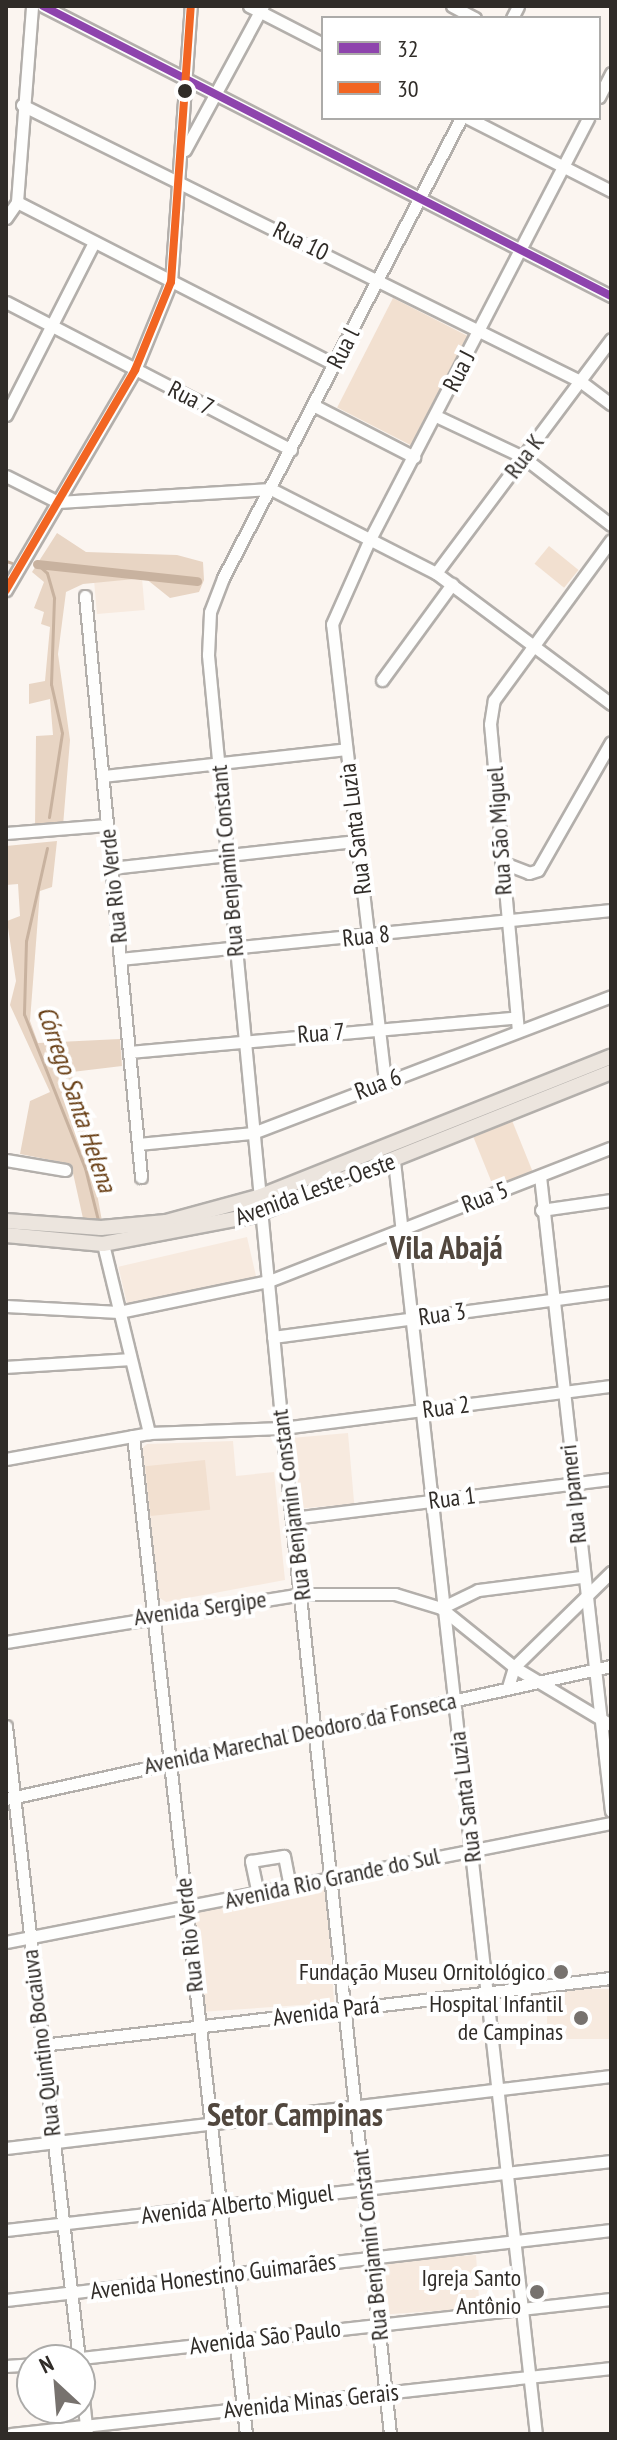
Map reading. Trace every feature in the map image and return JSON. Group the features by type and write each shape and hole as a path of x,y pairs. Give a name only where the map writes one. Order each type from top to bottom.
{"main road":[{"name":"Avenida Leste-Oeste","path":"6,1221 101,1228 166,1222 261,1196 611,1057"},
{"name":"Avenida Leste-Oeste","path":"6,1235 103,1244 160,1237 263,1212 611,1072"}],"street":[{"path":"6,218 11,205 32,6"},
{"path":"43,6 611,296"},
{"path":"6,590 135,370 171,282 182,183 191,6"},
{"path":"452,6 471,16"},
{"path":"183,152 218,94 257,8 321,43"},
{"name":"Rua 10","path":"22,105 580,381 611,404"},
{"name":"Rua l","path":"223,578 460,120"},
{"path":"472,120 611,191"},
{"name":"Rua J","path":"332,624 369,541 587,120"},
{"path":"11,205 94,242 334,364"},
{"path":"6,415 94,242"},
{"name":"Rua 7","path":"6,302 291,450"},
{"name":"Rua K","path":"436,573 611,339"},
{"path":"313,405 414,457"},
{"path":"436,416 523,457 611,525"},
{"path":"6,476 58,502 271,489 436,573 609,699"},
{"name":"Rua São Miguel","path":"518,1031 513,1018 501,862 492,712 494,700 611,540"},
{"name":"Rua Benjamin Constant","path":"223,578 210,612 208,655 282,1428 302,1594 301,1631 390,2434"},
{"path":"382,680 452,584"},
{"name":"Rua Rio Verde","path":"85,596 141,1177"},
{"name":"Rua Santa Luzia","path":"332,624 385,1081"},
{"path":"501,862 529,873 538,870 611,742"},
{"path":"103,776 346,749"},
{"path":"6,833 107,825"},
{"path":"111,868 357,841"},
{"name":"Rua 8","path":"120,959 611,910"},
{"name":"Rua 6","path":"138,1144 253,1133 611,996"},
{"name":"Rua 7","path":"129,1052 244,1039 513,1018"},
{"name":"Rua 5","path":"6,1306 119,1312 269,1281 611,1148"},
{"path":"6,1160 65,1170"},
{"name":"Rua Santa Luzia","path":"394,1161 441,1608 500,2091 536,2434"},
{"name":"Rua Ipameri","path":"540,1176 541,1210 581,1577 611,1811"},
{"path":"541,1210 611,1200"},
{"path":"103,1244 149,1433"},
{"name":"Rua 3","path":"273,1337 611,1292"},
{"path":"6,1367 130,1359"},
{"name":"Rua 2","path":"6,1459 149,1433 282,1428 611,1386"},
{"name":"Rua Rio Verde","path":"133,1436 246,2434"},
{"name":"Rua 1","path":"292,1518 611,1479"},
{"path":"508,1687 514,1667 611,1572"},
{"path":"581,1577 478,1590 441,1608 514,1667 611,1725"},
{"name":"Avenida Sergipe","path":"6,1642 155,1613 302,1594 395,1594 441,1608"},
{"path":"445,1641 457,1632 470,1634"},
{"name":"Avenida Marechal Deodoro da Fonseca","path":"10,1798 611,1666"},
{"name":"Rua Quintino Bocaiuva","path":"6,1726 10,1798 76,2344"},
{"name":"Avenida Rio Grande do Sul","path":"6,1942 611,1823"},
{"path":"258,1894 251,1861 284,1856 290,1887"},
{"name":"Avenida Pará","path":"42,2045 611,1978"},
{"path":"6,2148 611,2076"},
{"name":"Avenida Alberto Miguel","path":"6,2230 611,2161"},
{"name":"Avenida Honestino Guimarães","path":"6,2300 611,2230"},
{"name":"Avenida São Paulo","path":"96,2357 611,2299"},
{"name":"Avenida Minas Gerais","path":"11,2434 87,2430 244,2408 611,2368"}],"shaded area":[{"path":"393,298 469,337 413,446 337,408"},
{"path":"57,533 86,552 177,555 203,562 204,580 199,592 170,598 145,578 83,584 66,592 58,654 70,740 63,826 35,828 36,736 53,735 50,699 29,704 29,684 45,681 50,627 41,624 44,612 34,608 44,582 32,572"},
{"path":"549,546 579,570 564,588 535,564"},
{"path":"142,578 145,610 97,614 94,582"},
{"path":"57,841 52,887 40,891 30,1021 38,1043 120,1039 122,1066 72,1072 76,1129 85,1128 102,1221 84,1223 71,1164 20,1154 30,1101 50,1092 10,1005 16,981 7,921 20,916 18,884 6,885 6,846"},
{"path":"511,1118 533,1173 494,1188 472,1134"},
{"path":"247,1237 256,1277 128,1307 118,1267"},
{"path":"348,1433 354,1504 300,1508 294,1438"},
{"path":"233,1441 236,1476 274,1472 285,1580 166,1602 158,1597 139,1451 147,1444"},
{"path":"205,1460 210,1510 151,1516 145,1466"},
{"path":"326,1887 334,2003 196,2012 188,1897"},
{"name":"Hospital Infantil de Campinas","path":"547,1989 611,1989 611,2039 547,2039"},
{"path":"476,2255 480,2308 385,2314 381,2262"}],"waterway":[{"name":"Córrego Santa Helena","path":"6,561 12,563"},
{"name":"Córrego Santa Helena","path":"37,564 47,573 54,598 51,684 62,733 49,817"},
{"path":"37,564 197,581"},
{"name":"Córrego Santa Helena","path":"47,848 26,941 24,1014 85,1168 98,1220"}],"transit line":[{"name":"32","path":"43,6 611,296"},
{"name":"30","path":"6,590 135,370 171,282 191,6"}],"place":[{"name":"Fundação Museu Ornitológico","path":"561,1972"},
{"name":"Hospital Infantil de Campinas","path":"581,2018"},
{"name":"Igreja Santo Antônio","path":"537,2292"}],"district":[{"name":"Vila Abajá","path":"446,1247"},
{"name":"Setor Campinas","path":"295,2114"}]}
